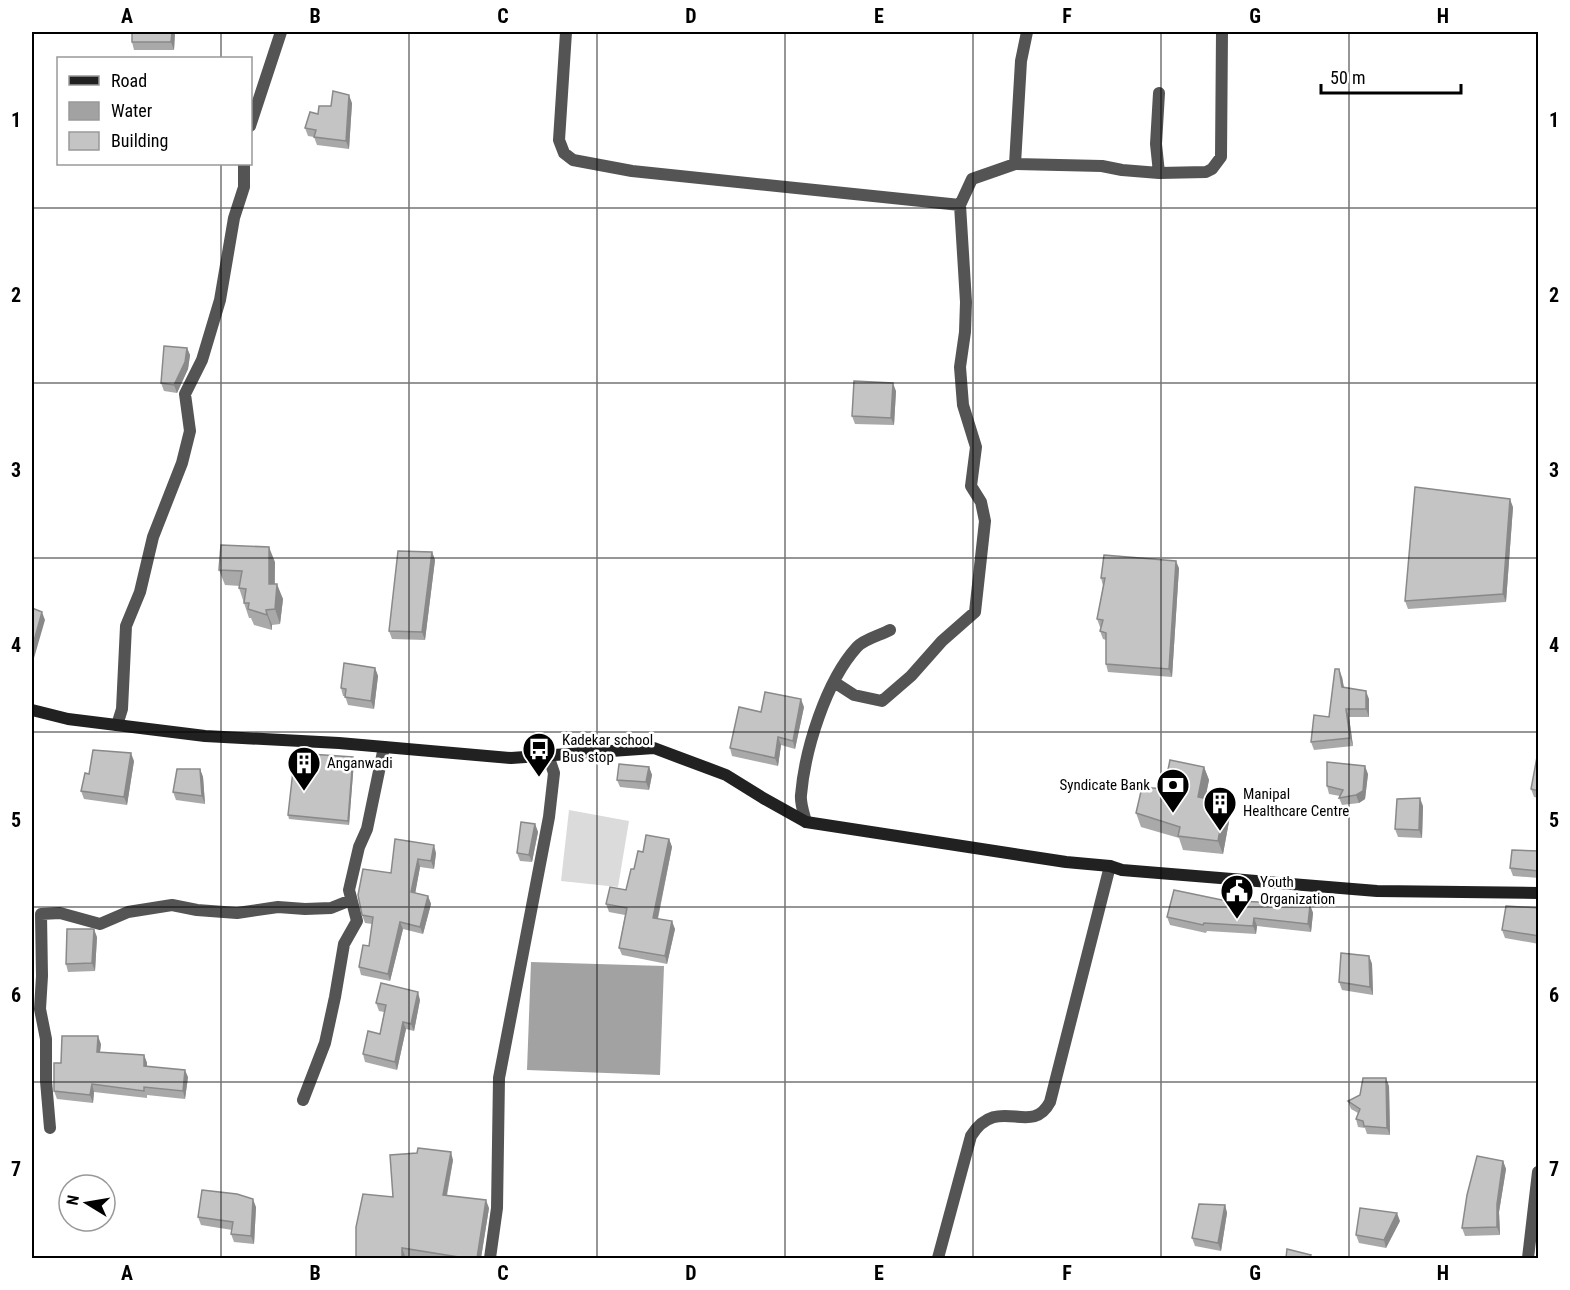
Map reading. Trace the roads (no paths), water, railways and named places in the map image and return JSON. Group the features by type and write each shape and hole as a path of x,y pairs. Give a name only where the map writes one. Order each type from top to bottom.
{"main road":[{"path":"32,710 68,719 205,736 384,747 511,758 654,748 726,775 806,822 1066,862 1110,866 1122,870 1377,891 1539,893"}],"street":[{"path":"252,120 281,32"},
{"path":"567,32 559,141 564,153 573,160 632,171 960,205"},
{"path":"1015,164 1021,61 1027,32"},
{"path":"834,682 854,695 882,701 912,676 942,641 975,612 985,521 981,502 971,486 976,447 963,405 960,367 966,302 960,205 972,179 1015,164 1102,166 1122,171 1159,173 1206,172 1212,169 1221,157 1222,32"},
{"path":"1159,93 1156,144 1159,173"},
{"path":"117,725 122,709 126,626 140,592 153,537 182,463 190,432 186,394 202,360 219,300 234,218 244,187 244,165"},
{"path":"806,822 801,797 818,718 834,682 859,645 890,630"},
{"path":"303,1100 325,1043 344,944 357,921 349,890 359,847 367,829 384,747"},
{"path":"490,1258 498,1208 499,1078 549,817 554,773 548,755"},
{"path":"938,1258 971,1136 978,1125 996,1115 1033,1118 1041,1114 1050,1102 1110,866"},
{"path":"50,1128 46,1081 46,1039 40,1009 41,914 60,913 100,924 128,912 172,905 197,910 237,913 278,907 331,908 351,900"},
{"path":"1528,1258 1539,1172"}],"water":[{"path":"531,962 664,966 660,1075 527,1070"}],"place":[{"name":"Kadekar school Bus stop","path":"539,778"},
{"name":"Anganwadi","path":"304,792"},
{"name":"Syndicate Bank","path":"1173,814"},
{"name":"Manipal Healthcare Centre","path":"1220,832"},
{"name":"Youth Organization","path":"1237,920"}]}
